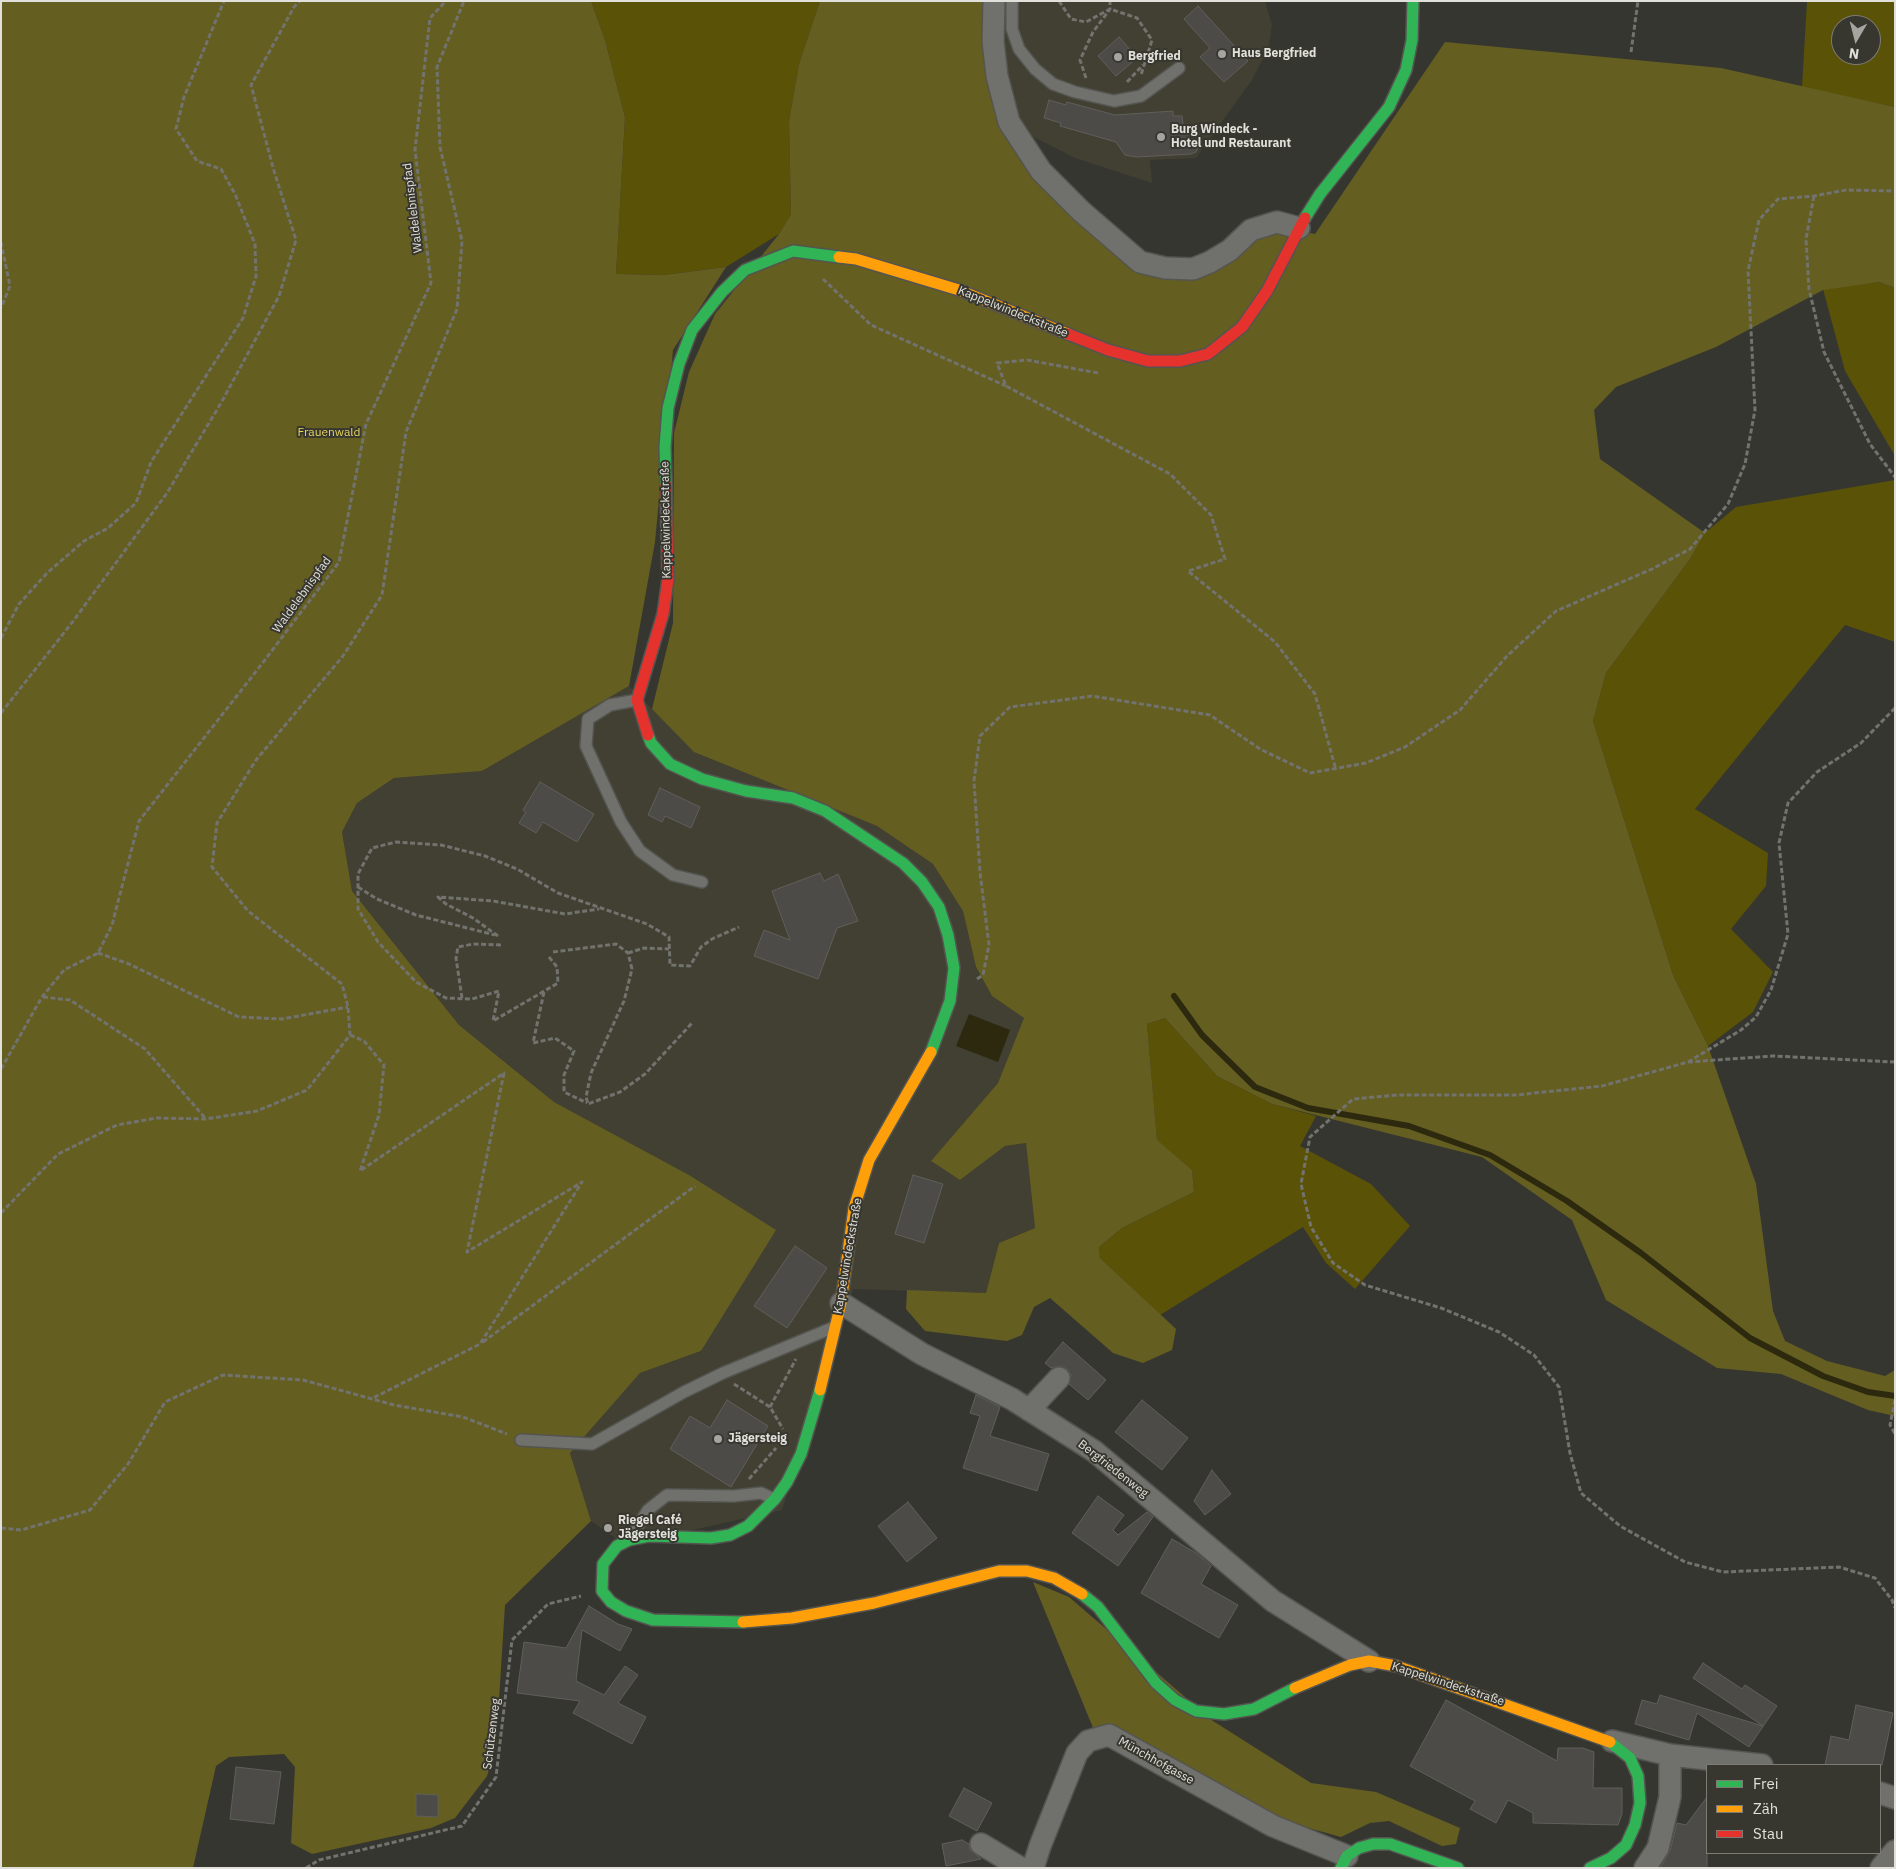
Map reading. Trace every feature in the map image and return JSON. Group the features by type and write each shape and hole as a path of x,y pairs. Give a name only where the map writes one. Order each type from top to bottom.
{"street":[{"path":"994,1 993,41 997,76 1009,122 1041,171 1082,211 1140,262 1165,268 1193,269 1210,262 1230,250 1251,230 1277,222 1299,228"},
{"name":"Kappelwindeckstraße","path":"629,1540 649,1536 711,1538 730,1534 748,1526 775,1499 801,1454 815,1412 836,1326 854,1208 869,1160 931,1052 950,1001 954,968 948,934 939,906 922,882 903,863 858,831 825,811 793,798 746,791 702,779 670,764 651,743 642,721 637,700 663,614 668,579 665,447 668,408 679,364 692,330 722,292 745,270 793,251 856,259 959,290 1108,350 1148,361 1180,361 1208,354 1242,327 1267,291 1299,228 1320,194 1389,107 1406,70 1412,40 1414,1"},
{"name":"Bergfriedenweg","path":"841,1303 922,1354 967,1375 1030,1410 1094,1451 1273,1600 1369,1661"},
{"path":"1030,1410 1059,1378"},
{"path":"602,1591 601,1575 603,1564 618,1546 629,1540"},
{"name":"Kappelwindeckstraße","path":"602,1591 611,1602 626,1611 653,1620 725,1623 819,1613 874,1603 999,1571 1027,1571 1054,1578 1080,1592 1098,1607 1156,1682 1175,1700 1196,1711 1224,1714 1254,1708 1328,1672 1369,1661 1396,1666 1441,1680 1609,1741 1630,1758 1638,1776 1640,1803 1635,1825 1626,1845 1611,1858 1590,1868"},
{"name":"Münchhofgasse","path":"1033,1868 1077,1753 1088,1741 1110,1735 1273,1826 1344,1862"},
{"path":"1609,1741 1670,1755 1753,1764"},
{"path":"1646,1868 1658,1848 1670,1797 1670,1755"},
{"path":"1881,1793 1895,1798"},
{"path":"981,1844 1021,1868"},
{"path":"1344,1862 1359,1848 1373,1844 1390,1844 1458,1868"},
{"path":"1881,1868 1895,1851"}],"lane":[{"path":"1012,1 1012,29 1019,49 1035,69 1053,84 1075,92 1114,101 1142,96 1179,68"},
{"path":"637,700 610,705 588,719 586,746 621,822 640,851 673,875 702,882"},
{"path":"521,1440 592,1444 684,1392 723,1373 836,1326"},
{"path":"629,1540 648,1510 667,1495 734,1496 761,1493 775,1499"}],"path":[{"path":"1,638 19,604 47,574 84,541 108,528 136,502 152,462 243,318 256,276 255,244 236,194 221,169 197,161 176,129 184,97 224,1"},
{"path":"1,712 74,620 167,493 221,403 279,296 296,240 274,171 252,85 294,7 300,1"},
{"name":"Waldelebnispfad","path":"98,953 112,925 139,821 339,562 366,424 431,282 415,150 430,18 446,1"},
{"path":"1,1214 58,1154 117,1125 157,1118 206,1119 257,1112 307,1090 350,1035 348,1007 342,984 248,911 212,867 217,823 256,760 344,656 382,595 406,432 457,309 462,241 440,147 436,67 464,1"},
{"path":"1059,1 1071,19 1086,22 1110,9 1137,18 1152,40 1144,64 1125,84"},
{"path":"1087,79 1080,60 1094,32 1110,9 1110,1"},
{"path":"1631,52 1638,1"},
{"path":"976,980 982,975 989,945 980,872 974,781 980,736 1010,707 1092,696 1210,715 1260,749 1310,772 1336,770 1366,763 1405,747 1460,710 1507,656 1556,611 1652,569 1690,549 1728,504 1745,464 1755,410 1748,272 1758,220 1778,198 1814,196 1846,190 1895,191"},
{"path":"1814,196 1806,248 1809,289 1824,352 1870,444 1895,477"},
{"path":"1,242 10,286 1,308"},
{"path":"822,278 871,325 1006,386 1170,474 1211,515 1225,559 1188,571 1275,642 1315,694 1336,770"},
{"path":"1006,386 997,364 1027,360 1104,374"},
{"path":"1688,1062 1741,1030 1756,1017 1771,990 1788,934 1779,843 1788,804 1817,772 1861,743 1895,708"},
{"path":"549,957 557,967 558,983 493,1020 499,991 472,999 446,998 416,982 378,942 358,909 358,874 372,848 396,842 441,845 486,856 517,869 558,893 599,909 647,924 669,937 670,965 690,966 701,947 706,943 739,927"},
{"path":"358,886 377,899 416,916 498,936 473,918 446,904 438,897 494,901 565,914 599,909"},
{"path":"462,998 456,958 458,947 473,944 501,945"},
{"path":"553,952 616,944 628,953 632,969 624,1001 591,1073 586,1097 588,1104"},
{"path":"628,953 644,948 670,949"},
{"path":"1,1069 42,997 64,970 98,953 129,964 239,1017 282,1019 348,1007"},
{"path":"544,991 533,1043 556,1038 574,1051 564,1075 564,1092 588,1104 620,1092 645,1074 693,1022"},
{"path":"42,997 70,1000 145,1049 206,1119"},
{"path":"350,1035 364,1042 384,1065 379,1115 360,1171 504,1073 466,1252 582,1182 480,1344"},
{"path":"1895,1062 1773,1056 1688,1062 1602,1086 1516,1095 1396,1095 1353,1099 1310,1138 1300,1184 1311,1227 1333,1263 1365,1285 1441,1308 1499,1332 1534,1355 1559,1387 1570,1453 1581,1493 1620,1526 1685,1562 1723,1572 1839,1566 1875,1578 1892,1600 1895,1608"},
{"path":"371,1398 480,1344 695,1186"},
{"path":"770,1407 808,1338"},
{"path":"723,1373 740,1390 770,1407 784,1430 781,1437"},
{"path":"1,1528 21,1530 90,1510 128,1464 165,1402 223,1375 303,1380 371,1398 463,1417 521,1440"},
{"path":"1895,1400 1890,1425 1895,1434"},
{"path":"734,1496 779,1444"},
{"name":"Schützenweg","path":"306,1868 319,1860 462,1826 496,1777 512,1640 548,1604 602,1591"}],"shaded area":[{"path":"591,1 820,1 799,64 789,121 791,214 779,234 726,267 664,275 616,274 625,117 605,40"},
{"path":"998,1 1265,1 1272,25 1269,47 1252,80 1196,158 1150,160 1152,183 1075,158 1022,131 1014,118 997,10"},
{"path":"1807,1 1895,1 1895,107 1802,87"},
{"path":"1879,282 1895,288 1895,456 1845,371 1823,289"},
{"path":"1895,480 1895,642 1845,625 1695,809 1768,853 1766,886 1731,929 1773,972 1753,1012 1708,1046 1673,975 1593,721 1606,673 1690,559 1705,533 1736,507"},
{"path":"629,686 695,752 877,826 933,864 963,911 976,968 992,996 1024,1018 998,1083 931,1161 960,1180 1005,1146 1026,1143 1035,1228 999,1243 986,1293 853,1289 782,1510 625,1545 591,1521 570,1453 640,1373 702,1351 689,1175 554,1102 459,1025 352,891 342,832 357,803 394,778 482,771"},
{"path":"969,1014 1010,1030 998,1062 956,1046"},
{"path":"1165,1018 1217,1076 1272,1104 1316,1116 1300,1146 1371,1184 1410,1226 1355,1289 1326,1263 1303,1227 1160,1315 1100,1258 1099,1247 1122,1228 1194,1192 1192,1170 1157,1141 1147,1024"}],"green space":[{"name":"Frauenwald","path":"1,1 591,1 605,40 625,117 616,274 664,275 726,267 673,350 655,542 629,686 482,771 394,778 357,803 342,832 352,891 459,1025 554,1102 689,1175 776,1230 701,1351 640,1373 570,1453 591,1521 505,1605 496,1747 487,1776 455,1818 431,1828 312,1854 291,1843 295,1767 284,1754 229,1757 216,1766 193,1868 1,1868"},
{"path":"820,1 988,1 1005,127 1165,275 1254,236 1291,229 1315,234 1445,42 1721,68 1895,107 1895,288 1879,282 1823,290 1716,347 1616,387 1594,410 1600,459 1705,533 1690,559 1606,673 1593,721 1673,975 1708,1046 1756,1184 1773,1311 1785,1341 1827,1361 1885,1376 1895,1370 1895,1416 1868,1410 1781,1374 1717,1368 1606,1300 1572,1220 1482,1157 1272,1104 1217,1076 1165,1018 1147,1024 1157,1140 1192,1170 1194,1192 1122,1228 1099,1247 1100,1258 1176,1329 1172,1350 1143,1363 1113,1353 1050,1298 1034,1307 1022,1335 1007,1341 925,1331 906,1309 907,1290 986,1293 999,1243 1035,1228 1026,1143 1005,1146 960,1180 931,1161 998,1083 1024,1018 992,996 976,967 963,911 933,864 877,826 694,752 652,709 673,623 674,433 689,372 715,314 779,234 791,214 789,121 799,64"},
{"path":"1033,1582 1069,1597 1213,1721 1311,1783 1376,1792 1460,1828 1456,1844 1442,1846 1389,1821 1370,1823 1341,1837 1276,1819 1096,1735"}],"building":[{"name":"Haus Bergfried","path":"1198,6 1248,61 1224,82 1200,57 1210,48 1184,19"},
{"name":"Bergfried","path":"1119,37 1137,58 1116,76 1098,56"},
{"path":"1049,100 1066,105 1067,102 1115,115 1173,111 1173,116 1182,116 1183,124 1196,129 1199,134 1200,144 1196,152 1191,154 1136,157 1125,155 1116,142 1060,126 1061,123 1044,118"},
{"path":"540,782 594,814 577,842 543,822 536,833 519,823 526,812 523,810"},
{"path":"660,788 700,807 691,828 665,816 662,822 648,815"},
{"path":"820,873 824,881 838,874 858,921 837,928 818,979 754,956 764,930 790,940 772,891"},
{"path":"913,1175 943,1184 924,1243 895,1234"},
{"path":"795,1246 827,1268 787,1328 754,1306"},
{"path":"1063,1342 1106,1380 1088,1400 1069,1384 1071,1375 1067,1369 1061,1366 1051,1368 1045,1363"},
{"path":"976,1395 1000,1407 990,1436 1049,1454 1037,1491 963,1468 980,1416 970,1413"},
{"name":"Jägersteig","path":"727,1400 768,1426 731,1487 670,1449 690,1416 710,1428"},
{"path":"1142,1400 1188,1438 1162,1470 1115,1432"},
{"path":"1212,1470 1231,1494 1205,1515 1194,1501"},
{"path":"1098,1496 1124,1515 1113,1530 1118,1535 1147,1512 1153,1517 1118,1566 1072,1533"},
{"path":"908,1502 937,1538 907,1562 878,1526"},
{"path":"1172,1539 1196,1553 1211,1566 1201,1584 1238,1605 1219,1638 1141,1593"},
{"path":"589,1606 618,1624 632,1629 620,1651 582,1630 576,1681 604,1695 625,1666 638,1675 618,1703 646,1717 632,1744 573,1713 580,1701 517,1693 524,1642 566,1648"},
{"path":"1703,1663 1742,1689 1745,1685 1777,1706 1749,1747 1697,1713 1689,1740 1635,1724 1642,1700 1657,1704 1660,1695 1763,1726 1693,1678"},
{"path":"1446,1700 1557,1761 1558,1748 1583,1748 1594,1752 1593,1788 1622,1788 1622,1814 1618,1825 1533,1823 1533,1813 1508,1800 1496,1823 1470,1809 1475,1801 1410,1766"},
{"path":"1856,1705 1893,1713 1882,1765 1825,1764 1831,1736 1849,1740"},
{"path":"236,1767 281,1772 274,1824 230,1819"},
{"path":"964,1788 992,1803 977,1831 949,1816"},
{"path":"416,1794 438,1795 438,1817 416,1816"},
{"path":"1706,1798 1707,1868 1660,1868 1670,1851 1677,1823 1686,1825"},
{"path":"962,1840 969,1844 970,1850 981,1859 946,1866 942,1844"}],"waterway":[{"path":"1174,996 1202,1035 1255,1087 1308,1108 1409,1126 1490,1155 1567,1201 1641,1253 1750,1338 1823,1376 1868,1392 1895,1396"}],"traffic: fast":[{"path":"1305,218 1320,194 1389,107 1406,70 1412,40 1413,1"},
{"path":"666,485 665,447 668,408 679,364 692,330 722,292 745,270 793,251 839,257"},
{"path":"648,735 651,743 670,764 702,779 746,791 793,798 825,811 903,863 922,882 939,907 948,935 954,968 950,1001 931,1052"},
{"path":"743,1622 653,1620 626,1611 611,1602 602,1591 603,1564 617,1546 629,1540 649,1536 711,1538 730,1535 748,1526 775,1499 787,1482 801,1454 820,1390"},
{"path":"1082,1594 1098,1607 1156,1683 1175,1700 1196,1711 1224,1714 1254,1709 1295,1688"},
{"path":"1590,1868 1611,1858 1626,1845 1635,1825 1640,1803 1638,1776 1630,1758 1610,1742"},
{"path":"1341,1868 1347,1856 1359,1848 1373,1844 1390,1844 1458,1868"}],"traffic: slow":[{"path":"839,257 856,259 959,290 1068,334"},
{"path":"820,1390 841,1303 854,1208 869,1160 931,1052"},
{"path":"743,1622 792,1618 874,1603 999,1571 1027,1571 1054,1578 1082,1594"},
{"path":"1295,1688 1350,1665 1369,1661 1396,1666 1610,1742"}],"traffic: jam":[{"path":"1068,334 1108,350 1148,361 1180,361 1208,354 1242,327 1267,291 1305,218"},
{"path":"648,735 637,700 663,614 668,579 666,485"}],"place":[{"name":"Haus Bergfried","path":"1222,54"},
{"name":"Bergfried","path":"1118,57"},
{"name":"Burg Windeck - Hotel und Restaurant","path":"1161,137"},
{"name":"Jägersteig","path":"718,1439"},
{"name":"Riegel Café Jägersteig","path":"608,1528"}]}
